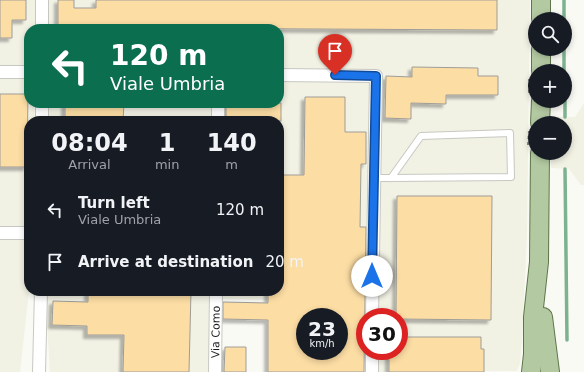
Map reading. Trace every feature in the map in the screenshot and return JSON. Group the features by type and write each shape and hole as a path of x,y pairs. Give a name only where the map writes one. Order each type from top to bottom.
{"main road":[{"path":"541,0 541,12"},
{"path":"531,372 539,262 540,160"},
{"path":"539,262 543,316 550,372"}],"street":[{"path":"42,0 42,24"},
{"path":"0,72 24,72"},
{"path":"284,75 376,76 372,308"},
{"path":"0,233 24,233"},
{"path":"39,372 41,296"},
{"name":"Via Como","path":"215,372 216,296"},
{"path":"372,360 372,372"}],"lane":[{"path":"374,178 391,178 511,176 510,133 421,136 391,178"}],"shaded area":[{"path":"0,0 36,0 35,24 24,24 24,108 34,108 35,116 24,116 24,296 28,296 20,372 0,372"},
{"path":"42,0 530,0 530,12 528,12 528,56 529,56 527,233 522,341 520,363 517,371 372,372 372,360 408,360 408,308 372,308 373,236 284,235 284,116 42,116 42,108 284,108 284,24 42,24"},
{"path":"584,103 584,185 581,185 569,169 551,168 551,160 572,160 572,117 575,117"},
{"path":"45,296 272,296 272,300 216,299 215,372 50,372"}],"building":[{"path":"0,0 26,0 26,20 12,20 12,38 0,38"},
{"path":"58,0 74,0 74,8 96,8 96,0 497,0 497,30 284,29 284,24 58,24"},
{"path":"412,67 478,68 478,76 498,76 498,95 446,95 446,104 411,103 411,119 385,118 386,76 412,77"},
{"path":"0,94 24,94 24,108 28,108 28,116 24,116 24,167 0,167"},
{"path":"305,97 345,97 345,132 366,132 366,164 361,164 360,227 366,227 365,308 356,308 356,360 364,360 364,372 268,372 268,320 223,319 223,302 268,303 268,296 284,296 284,175 304,175"},
{"path":"65,108 124,108 123,116 65,116"},
{"path":"226,108 281,108 281,116 226,116"},
{"path":"397,196 492,196 491,320 408,319 408,308 396,308"},
{"path":"88,296 191,296 189,372 123,372 124,335 87,335 87,326 52,325 53,301 88,302"},
{"path":"408,337 481,337 481,349 484,349 484,372 389,372 389,360 408,360"},
{"path":"225,347 246,347 246,372 224,372"}],"waterway":[{"path":"564,0 564,12"},
{"path":"564,56 564,64"},
{"path":"565,108 565,116"},
{"path":"565,169 567,340"}],"route":[{"path":"335,75 376,76 372,276"}]}
